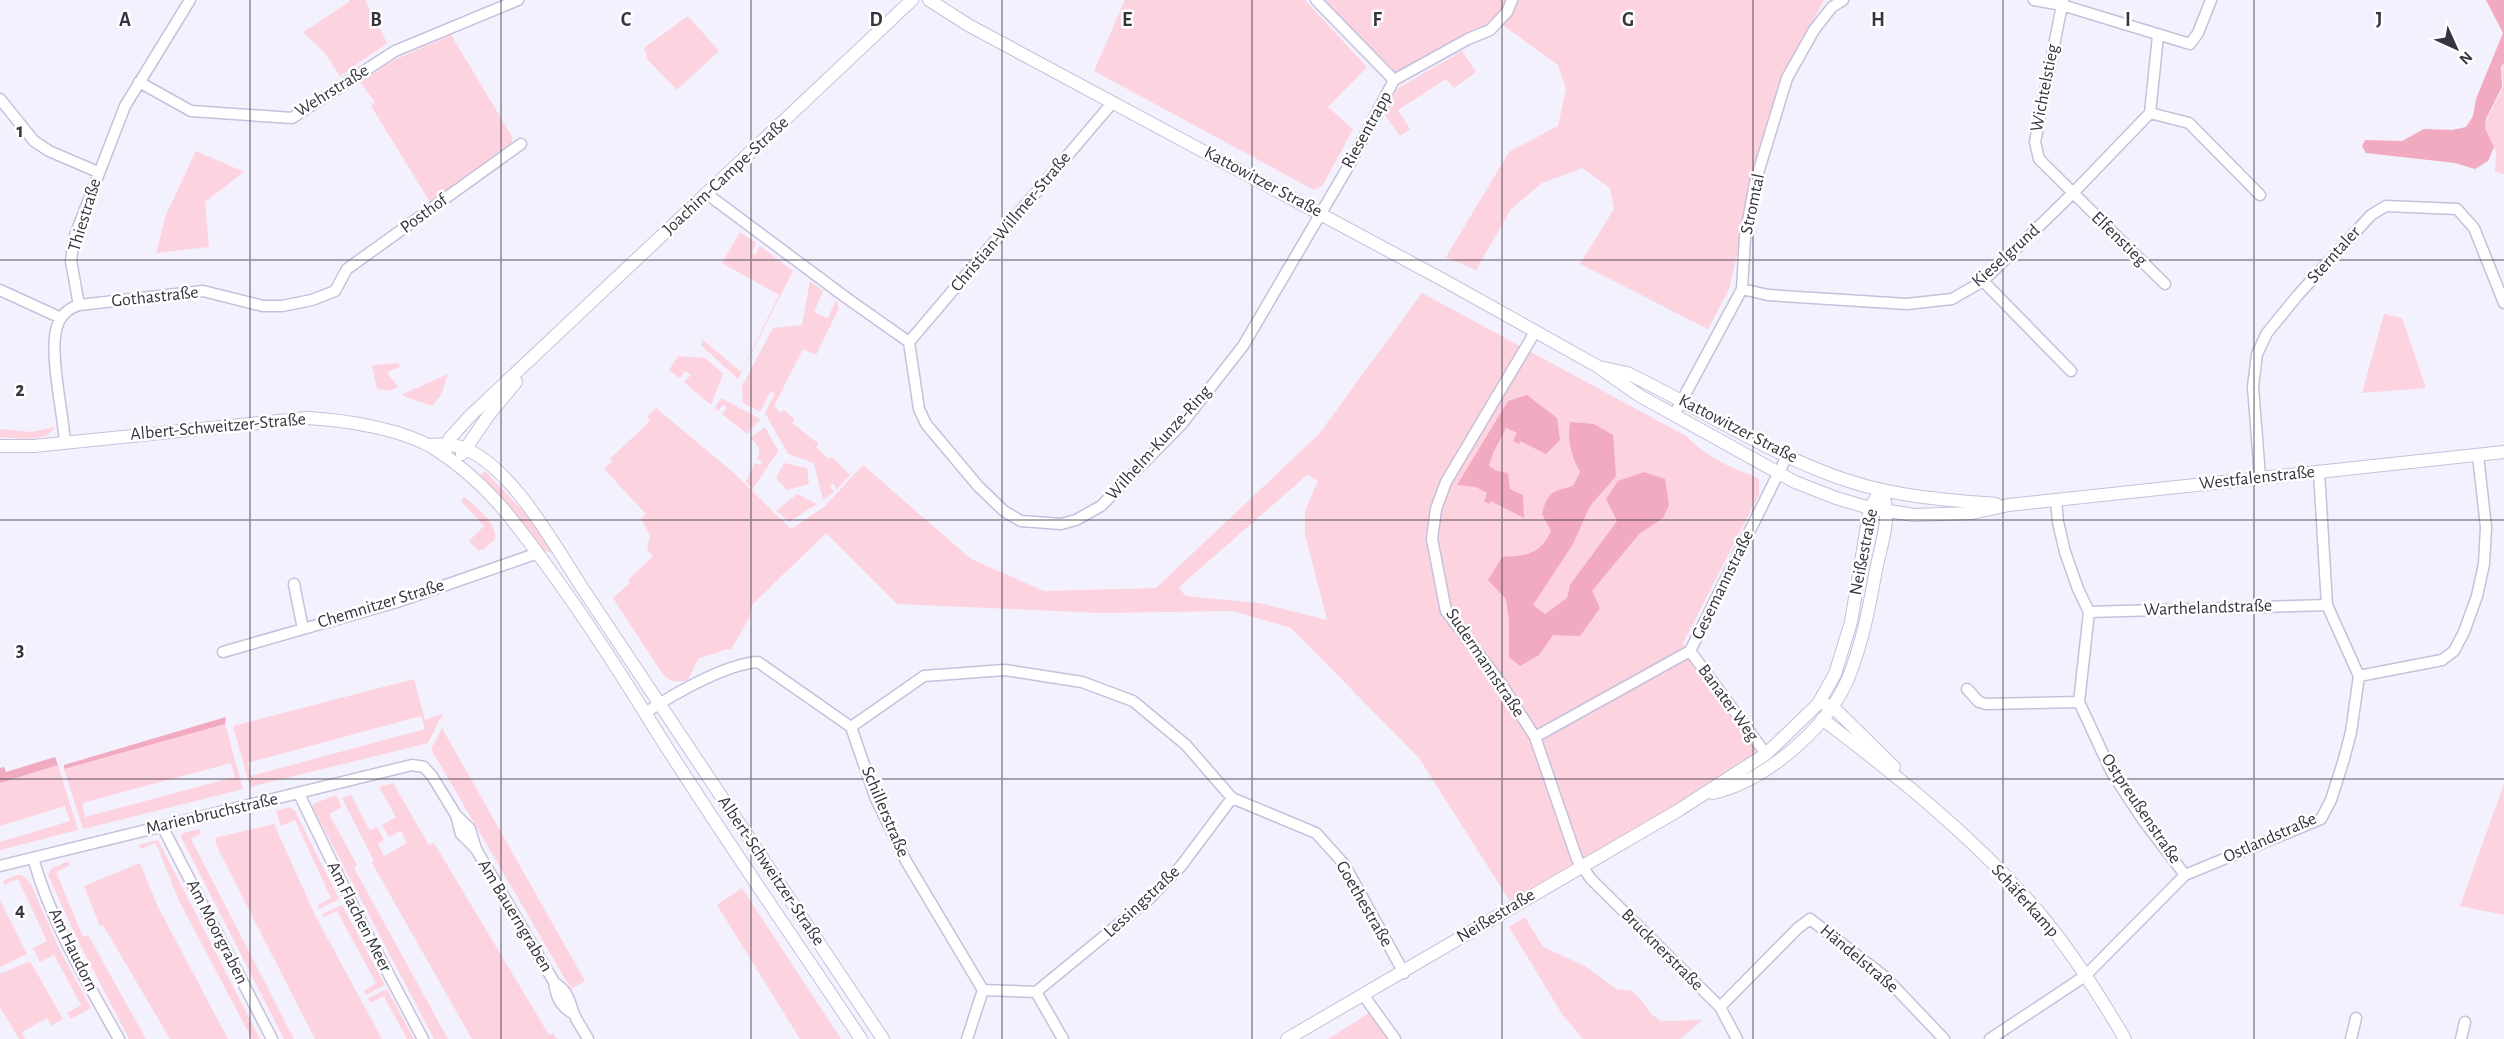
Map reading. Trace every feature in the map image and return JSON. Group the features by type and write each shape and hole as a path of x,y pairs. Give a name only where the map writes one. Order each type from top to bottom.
{"street":[{"name":"Thiestraße","path":"79,305 71,250 98,172 125,106 190,0"},
{"name":"Wehrstraße","path":"139,82 191,111 292,118 395,51 518,0"},
{"name":"Joachim-Campe-Straße","path":"447,444 470,416 540,353 912,0"},
{"name":"Kattowitzer Straße","path":"929,0 970,26 1321,213 1597,366 1620,384 1778,474 1836,498 1870,508"},
{"path":"1316,0 1394,80"},
{"name":"Riesentrapp","path":"1321,213 1394,80 1490,30 1507,12 1512,0"},
{"name":"Stromtal","path":"1674,415 1742,289 1745,237 1755,183 1787,78 1814,30 1832,7 1843,0"},
{"path":"2034,0 2063,2 2190,45 2199,33 2211,0"},
{"name":"Wichtelstieg","path":"2063,2 2035,142 2039,159 2073,193"},
{"path":"2158,36 2150,113 2189,123 2260,195"},
{"path":"0,99 34,141 49,151 98,172"},
{"name":"Christian-Willmer-Straße","path":"909,342 1113,102"},
{"name":"Kieselgrund","path":"1742,289 1768,295 1907,304 1952,299 1983,281 2150,113"},
{"name":"Posthof","path":"335,291 347,269 521,144"},
{"name":"Elfenstieg","path":"2073,193 2165,284"},
{"path":"707,194 909,342"},
{"name":"Sterntaler","path":"2260,477 2253,387 2257,354 2267,333 2298,295 2371,215 2386,206 2457,209 2474,228 2504,303"},
{"name":"Wilhelm-Kunze-Ring","path":"909,342 919,409 926,424 978,486 1004,511 1021,521 1061,524 1076,520 1109,501 1181,425 1243,346 1321,213"},
{"path":"1983,281 2070,371"},
{"path":"0,290 61,318"},
{"name":"Gothastraße","path":"79,305 203,291 263,306 282,306 312,300 335,291"},
{"path":"65,442 55,350 56,331 61,318 68,310 79,305"},
{"name":"Sudermannstraße","path":"1535,332 1446,482 1436,509 1432,539 1446,611 1500,682 1535,737 1577,859 1582,866"},
{"name":"Joachim-Campe-Straße","path":"448,458 457,456 466,449 488,416 540,353"},
{"name":"Kattowitzer Straße","path":"1597,366 1627,373 1787,456 1851,482 1881,490"},
{"name":"Albert-Schweitzer-Straße","path":"2,445 65,442 308,418 358,424 427,445 448,458 492,494 512,516 620,671 645,713 861,1039"},
{"path":"447,444 448,458"},
{"name":"Albert-Schweitzer-Straße","path":"427,445 447,444 466,449 486,461 510,485 544,526 883,1039"},
{"name":"Westfalenstraße","path":"1870,508 1914,515 1972,513 2009,505 2504,452"},
{"path":"2319,471 2327,605 2360,676 2442,660 2454,651 2464,633 2477,596 2484,564 2486,527 2478,455"},
{"name":"Gesemannstraße","path":"1535,737 1690,651 1787,456"},
{"name":"Westfalenstraße","path":"1881,490 1923,498 2009,505"},
{"name":"Neißestraße","path":"1287,1039 1706,794 1765,752 1818,704 1835,674 1851,622 1870,508 1881,490"},
{"name":"Neißestraße","path":"1706,794 1747,781 1773,766 1822,719 1847,681 1859,648 1887,511 1881,490"},
{"path":"1967,689 1979,702 1986,704 2079,702 2089,612 2065,552 2056,501"},
{"path":"538,553 554,556 567,563"},
{"name":"Chemnitzer Straße","path":"223,652 397,602 538,553"},
{"path":"294,584 303,629"},
{"name":"Warthelandstraße","path":"2089,612 2327,605"},
{"name":"Banater Weg","path":"1690,651 1765,752"},
{"path":"645,713 708,678 758,662 850,727"},
{"name":"Goethestraße","path":"850,727 924,675 1005,670 1082,682 1133,701 1186,745 1232,798 1316,833 1344,864 1404,972"},
{"name":"Ostlandstraße","path":"2085,976 2186,875 2321,819 2331,801 2344,759 2360,676"},
{"name":"Ostpreußenstraße","path":"2079,702 2112,773 2186,875"},
{"path":"1822,719 1818,704 1832,706"},
{"name":"Schäferkamp","path":"1832,706 1893,766 1904,780"},
{"name":"Schäferkamp","path":"1822,719 1904,780 1999,869 2063,943 2125,1039"},
{"name":"Schillerstraße","path":"850,727 876,799 906,861 982,990"},
{"name":"Marienbruchstraße","path":"0,866 412,765 423,767"},
{"name":"Am Bauerngraben","path":"423,767 432,776 456,815 461,834 476,849 555,982 557,998 561,1005 574,1014 588,1039"},
{"name":"Am Flachen Meer","path":"299,794 361,922 423,1039"},
{"name":"Lessingstraße","path":"1036,992 1148,900 1181,866 1232,798"},
{"name":"Am Moorgraben","path":"162,826 272,1039"},
{"name":"Am Haudorn","path":"33,858 37,874 67,942 119,1039"},
{"name":"Brucknerstraße","path":"1582,866 1591,879 1720,1007 1737,1039"},
{"name":"Händelstraße","path":"1720,1007 1798,928 1810,919 1886,977 1944,1039"},
{"path":"1990,1039 2085,976"},
{"path":"967,1039 982,990 1036,992 1063,1039"},
{"path":"1364,996 1395,1039"},
{"path":"2351,1039 2356,1018"},
{"path":"2462,1039 2465,1022"}],"shaded area":[{"path":"349,0 365,0 387,43 340,76 324,52 303,32"},
{"path":"1125,0 1305,0 1367,67 1328,107 1353,129 1323,185 1314,190 1094,71"},
{"path":"1325,0 1824,0 1779,85 1746,201 1741,239 1729,289 1708,329 1580,264 1614,209 1610,188 1582,168 1542,183 1511,209 1476,270 1446,257 1509,152 1558,126 1566,89 1558,65 1493,18 1480,31 1397,74"},
{"path":"2486,0 2504,0 2502,87 2486,119 2485,128 2494,147 2488,161 2475,169 2455,163 2366,153 2362,146 2365,140 2402,141 2424,129 2452,130 2466,127 2473,116 2476,99 2503,33"},
{"path":"688,16 719,51 677,90 648,60 644,48"},
{"path":"451,35 513,138 511,144 430,202 371,106 375,102 360,82 394,60"},
{"path":"1462,51 1476,72 1454,88 1446,79 1398,110 1410,129 1400,136 1384,114 1397,89"},
{"path":"2504,63 2504,174 2495,172 2496,152 2485,128 2503,87 2502,66"},
{"path":"196,151 244,172 205,202 209,247 156,253 166,215"},
{"path":"740,232 756,243 752,252 755,255 760,246 793,271 738,379 701,345 703,340 741,372 779,295 722,263"},
{"path":"810,281 823,291 814,312 828,318 836,300 839,308 816,355 803,349 774,406 781,413 784,410 795,420 792,423 819,444 816,447 829,459 832,457 850,475 837,489 833,483 830,486 834,492 823,500 814,463 788,454 765,413 775,393 771,391 760,412 743,403 742,386 773,328 802,325"},
{"path":"1422,293 1686,436 1717,460 1759,479 1759,495 1683,643 1766,754 1513,906 1419,758 1291,628 1233,611 1101,613 897,604 826,533 752,605 749,618 731,650 727,649 698,659 688,680 677,681 670,680 662,673 613,598 630,583 628,580 653,556 647,549 650,535 641,519 646,514 604,469 612,462 610,459 650,421 647,417 656,408 734,473 791,529 824,507 863,465 971,559 1044,591 1156,588 1319,434","holes":["1307,475 1318,481 1305,511 1305,534 1327,620 1259,603 1185,596 1179,587"]},
{"path":"2384,314 2402,318 2426,388 2362,393"},
{"path":"678,356 705,358 723,374 711,405 684,382 691,375 686,371 679,378 669,370"},
{"path":"398,363 400,367 387,372 398,387 389,391 377,389 372,365"},
{"path":"448,374 441,395 432,406 401,395"},
{"path":"1527,395 1557,418 1560,440 1546,454 1520,441 1519,444 1513,441 1517,433 1506,428 1489,466 1497,471 1508,473 1510,489 1523,495 1524,518 1491,501 1489,504 1484,501 1487,493 1476,487 1457,485 1508,401"},
{"path":"721,398 760,420 747,434 722,414 727,408 723,405 718,411 715,408"},
{"path":"1570,422 1594,424 1613,435 1616,476 1590,506 1573,544 1533,605 1545,614 1567,598 1570,585 1617,521 1606,499 1618,481 1644,472 1665,479 1669,505 1663,518 1639,534 1592,591 1600,608 1580,636 1553,635 1539,655 1520,666 1509,657 1509,620 1506,599 1488,580 1502,557 1537,550 1551,531 1542,514 1546,501 1555,492 1573,486 1580,472 1570,448"},
{"path":"55,427 45,436 38,438 0,437 0,429 31,432"},
{"path":"765,427 778,451 752,490 746,481 755,463 760,465 762,461 757,459 759,450 750,438"},
{"path":"784,463 807,468 809,484 787,490 776,478"},
{"path":"485,471 525,513 554,554 541,549 510,508 479,477"},
{"path":"797,494 817,504 789,522 776,511"},
{"path":"464,497 485,515 493,527 495,539 483,550 478,550 469,541 484,526 461,501"},
{"path":"414,679 425,720 443,713 428,743 250,787 233,726","holes":["421,716 425,729 251,776 248,763"]},
{"path":"226,717 225,724 64,769 64,765"},
{"path":"225,724 243,789 83,829 64,769","holes":["231,763 235,777 85,817 82,803"]},
{"path":"442,728 585,981 571,989 431,749"},
{"path":"55,757 58,765 0,783 0,768 4,767 6,772"},
{"path":"58,765 78,830 0,850 0,842 70,821 65,806 0,826 0,783"},
{"path":"393,783 429,845 434,843 549,1035 553,1033 557,1039 472,1039 372,863 374,861 342,798 351,795 370,831 377,827 384,840 378,844 384,856 407,843 401,831 389,837 382,825 396,817 379,787"},
{"path":"2504,784 2504,915 2460,906"},
{"path":"336,795 342,807 329,814 357,865 354,868 448,1039 434,1039 313,808 313,804"},
{"path":"290,807 295,811 339,899 319,909 318,905 331,898 295,820 281,826 276,811"},
{"path":"274,824 315,915 382,1039 315,1039 217,847 215,838"},
{"path":"200,829 201,834 191,839 294,1039 284,1039 181,837 183,833"},
{"path":"158,840 260,1039 252,1039 179,901 156,843 140,849 139,845"},
{"path":"68,861 70,865 56,872 83,937 88,935 146,1039 129,1039 77,939 48,875 51,869"},
{"path":"140,863 158,907 228,1039 170,1039 103,925 100,926 84,886"},
{"path":"22,875 30,882 59,948 91,1008 71,1019 67,1013 81,1005 54,955 40,962 33,948 47,941 18,879 4,885 3,881"},
{"path":"742,888 841,1039 800,1039 717,905"},
{"path":"0,900 27,954 0,967"},
{"path":"342,905 385,985 366,995 364,991 376,983 337,911 324,917 322,914"},
{"path":"1525,917 1543,947 1585,966 1616,989 1632,991 1651,1014 1661,1021 1703,1020 1680,1039 1583,1039 1562,1014 1509,927"},
{"path":"30,961 63,1019 51,1026 47,1018 22,1032 25,1039 19,1039 0,1007 0,974"},
{"path":"387,989 414,1039 407,1039 384,996 370,1003 368,998"},
{"path":"1374,1010 1395,1039 1328,1039"}]}
